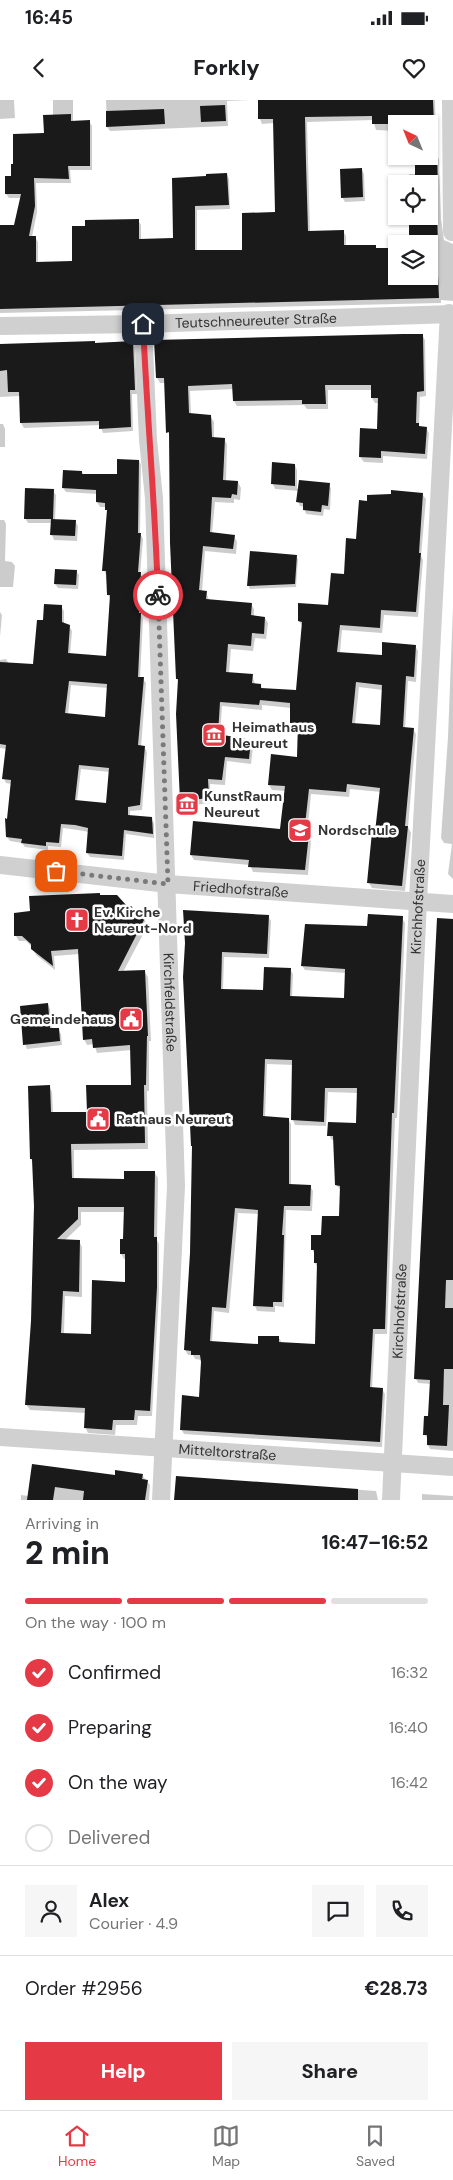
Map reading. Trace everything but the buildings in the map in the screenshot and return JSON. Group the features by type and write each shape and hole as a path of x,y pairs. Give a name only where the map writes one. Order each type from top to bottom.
{"street":[{"path":"452,100 452,232"},
{"name":"Teutschneureuter Straße","path":"0,326 143,324 451,314"},
{"name":"Kirchhofstraße","path":"391,1500 418,900 451,314"},
{"name":"Kirchfeldstraße","path":"143,324 148,440 154,492 168,884 176,1194 161,1500"},
{"name":"Friedhofstraße","path":"0,865 168,884 418,900 453,904"},
{"name":"Mitteltorstraße","path":"0,1437 453,1467"}],"way so far":[{"path":"56,871 168,884 158,595"}],"place":[{"name":"Heimathaus Neureut","path":"214,735"},
{"name":"KunstRaum Neureut","path":"187,804"},
{"name":"Nordschule","path":"300,830"},
{"name":"Ev. Kirche Neureut-Nord","path":"77,920"},
{"name":"Gemeindehaus","path":"131,1019"},
{"name":"Rathaus Neureut","path":"98,1119"}],"route":[{"path":"143,324 148,440 154,486 158,595"}]}
